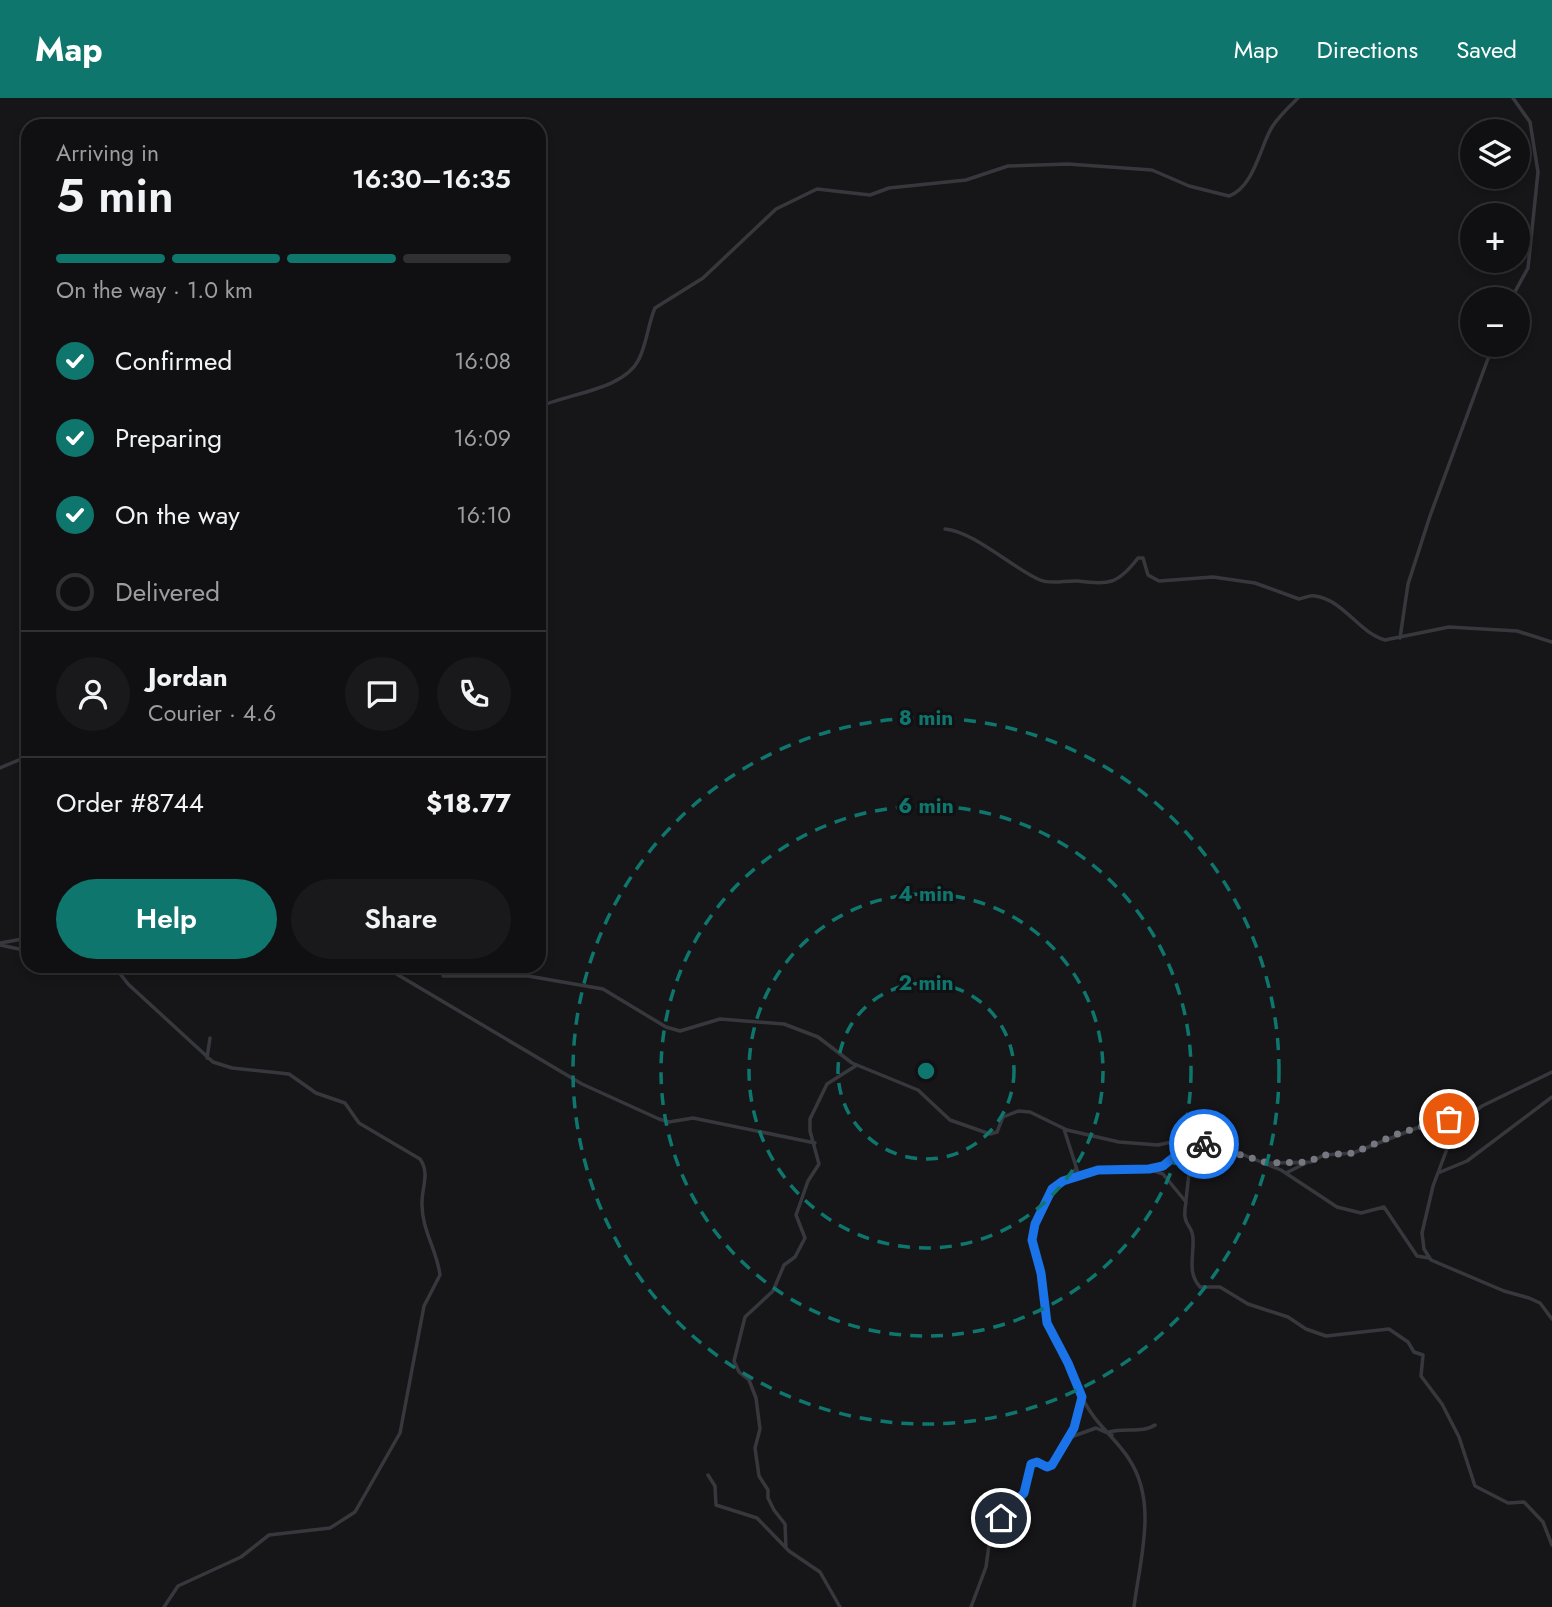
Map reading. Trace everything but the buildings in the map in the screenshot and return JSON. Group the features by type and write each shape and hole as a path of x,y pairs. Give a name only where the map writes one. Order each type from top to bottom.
{"street":[{"path":"546,404 571,394 614,383 629,373 642,352 655,308 703,278 776,209 810,191 870,195 889,188 966,180 1009,166 1068,164 1119,170 1152,170 1189,186 1229,196 1235,193 1248,176 1278,119 1298,98"},
{"path":"1513,98 1526,112 1533,130 1538,181 1528,268 1518,287"},
{"path":"1400,638 1408,584 1489,357"},
{"path":"945,529 991,548 1043,581 1112,582 1126,575 1136,560 1143,558 1148,575 1153,580 1213,577 1265,585 1299,599 1315,595 1338,606 1379,639 1400,638 1449,627 1517,631 1552,642"},
{"path":"0,768 21,759"},
{"path":"0,944 21,940"},
{"path":"0,944 21,949"},
{"path":"119,973 207,1058 225,1067 289,1074 316,1093 345,1103 360,1124 388,1138 422,1162 425,1179 422,1201 425,1226 439,1266 440,1278 425,1302 400,1433 355,1512 330,1528 269,1535 241,1557 178,1586 164,1607"},
{"path":"395,973 582,1084 659,1119 669,1122 693,1118 815,1143"},
{"path":"443,976 528,976 603,989 673,1030 688,1030 720,1019 784,1024 818,1037 857,1065 918,1090 950,1120 990,1134 997,1132 1003,1116 1018,1111 1036,1114 1063,1129 1119,1142 1191,1143 1223,1148 1268,1163 1333,1205 1349,1211 1361,1213 1384,1207 1417,1256 1429,1258 1498,1289 1536,1301 1552,1319"},
{"path":"207,1058 210,1038"},
{"path":"786,1549 785,1524 774,1510 768,1498 768,1490 759,1476 755,1448 760,1429 754,1391 734,1360 745,1317 773,1292 783,1265 795,1257 805,1238 796,1215 808,1181 819,1164 809,1123 824,1088 857,1065"},
{"path":"1286,1173 1324,1155 1353,1153 1432,1122 1469,1113 1552,1072"},
{"path":"1438,1173 1467,1161 1552,1097"},
{"path":"1429,1258 1424,1249 1423,1223 1447,1149 1469,1113"},
{"path":"1063,1129 1079,1176"},
{"path":"1063,1181 1098,1170 1149,1169 1166,1165 1191,1143"},
{"path":"1223,1148 1197,1159 1189,1172 1183,1219 1192,1234 1190,1260 1198,1285 1220,1287 1248,1304 1288,1317 1306,1329 1326,1336 1386,1328 1406,1341 1414,1352 1424,1355 1421,1376 1442,1404 1460,1437 1475,1486 1508,1503 1524,1502 1543,1522 1552,1545"},
{"path":"1268,1163 1308,1162"},
{"path":"1076,1169 1052,1189 1033,1229 1032,1240 1041,1273 1047,1323 1072,1369 1092,1416 1110,1434 1136,1471 1146,1495 1134,1607"},
{"path":"1149,1169 1163,1174 1186,1202"},
{"path":"1295,1179 1296,1170"},
{"path":"971,1607 986,1567 990,1537 1007,1511 1024,1493 1031,1464 1050,1466 1069,1438 1082,1397"},
{"path":"1069,1438 1096,1428 1110,1434 1130,1428 1146,1431 1155,1425"},
{"path":"708,1475 715,1486 716,1506 757,1518 786,1549 820,1572 840,1607"}],"way so far":[{"path":"1204,1144 1254,1156 1268,1163 1308,1162 1324,1155 1353,1153 1400,1133 1449,1119"}],"route":[{"path":"1001,1518 1024,1493 1032,1462 1044,1467 1052,1465 1074,1428 1081,1404 1080,1390 1047,1323 1041,1273 1032,1240 1035,1224 1052,1189 1063,1181 1098,1170 1149,1169 1163,1166 1191,1143 1204,1144"}]}
